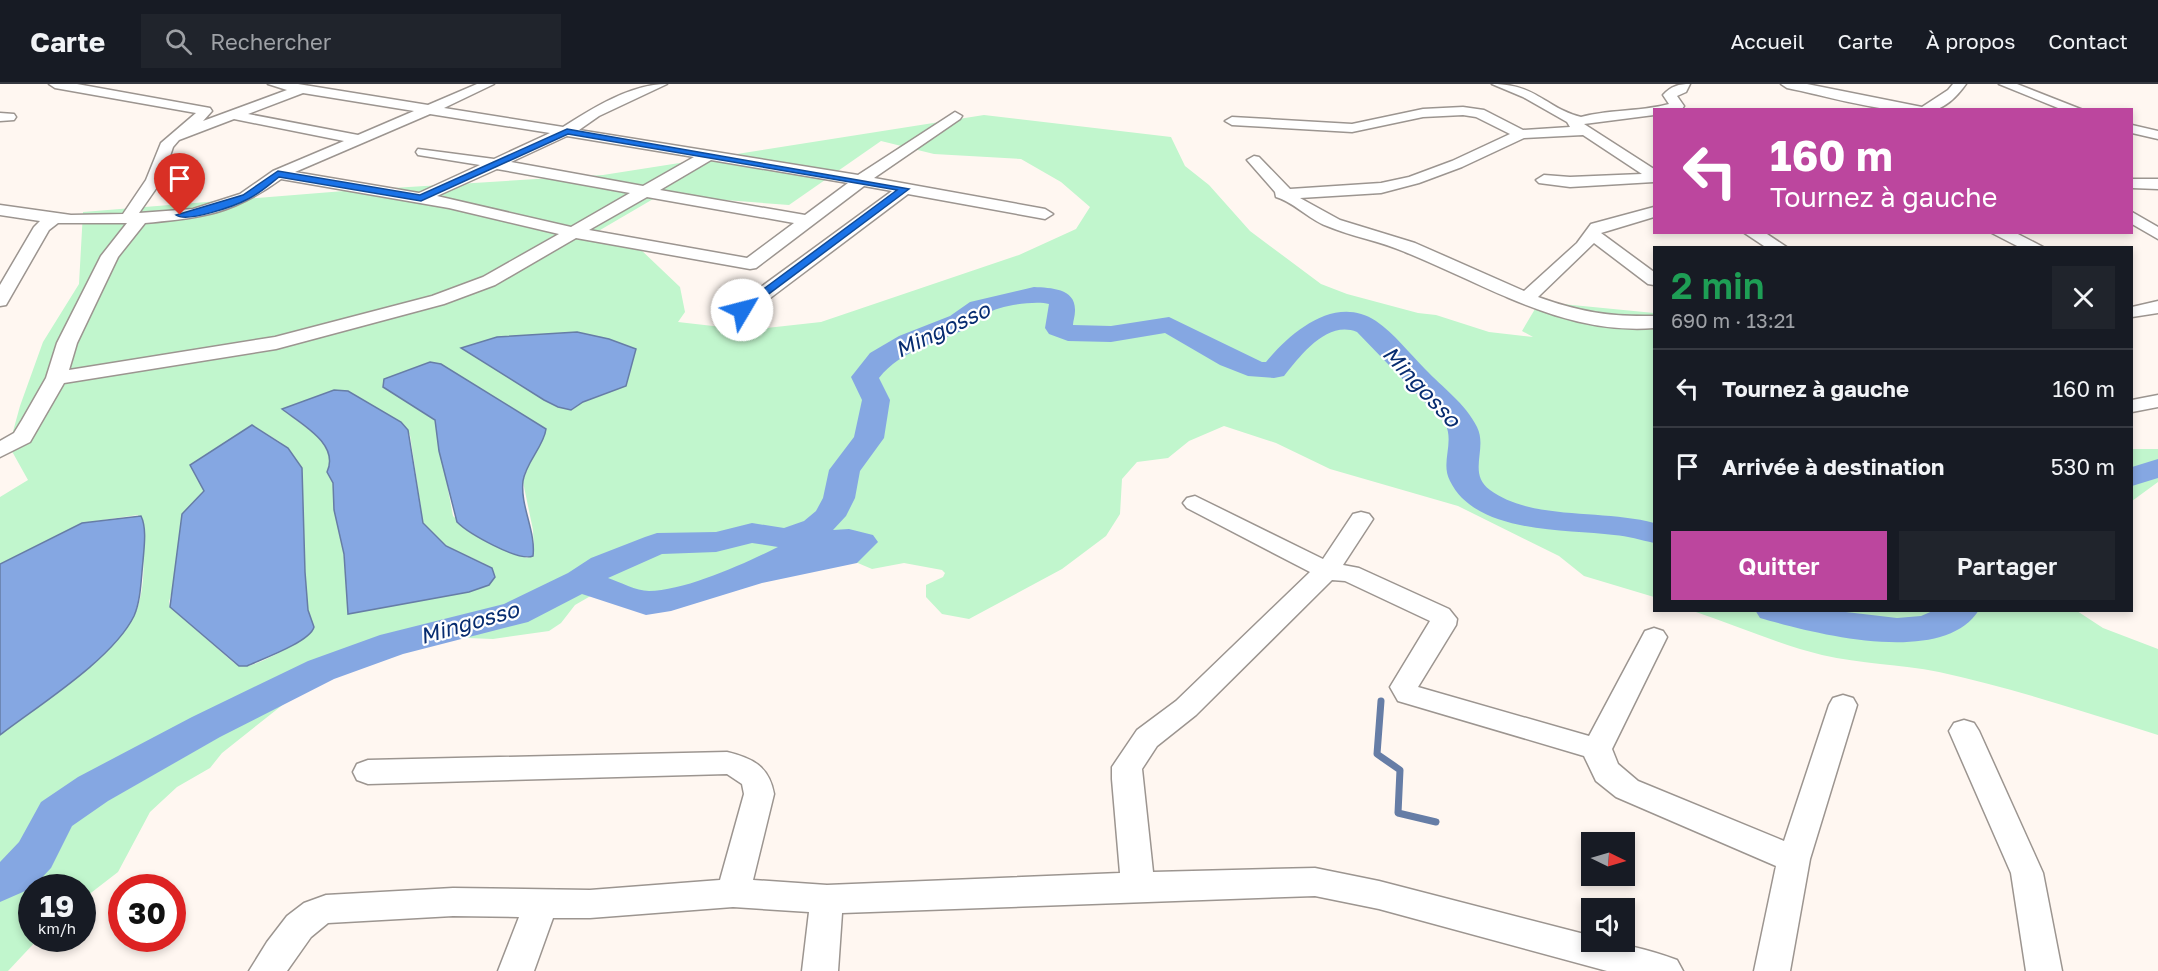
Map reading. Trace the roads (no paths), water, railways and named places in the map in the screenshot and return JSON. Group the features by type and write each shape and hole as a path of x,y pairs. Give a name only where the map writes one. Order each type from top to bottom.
{"street":[{"path":"55,84 205,111 190,128 174,137 166,146 153,180 131,213 131,218 140,218"},
{"path":"274,84 429,111 567,131 1045,214"},
{"path":"0,210 71,220 195,214 246,197 278,174 488,84"},
{"path":"421,198 567,131 594,113 661,84"},
{"path":"1498,84 1528,94 1582,125 1600,143 1652,172"},
{"path":"1670,108 1677,106 1670,94 1681,89 1684,84"},
{"path":"1787,84 1909,108"},
{"path":"1929,108 1953,93 1960,84"},
{"path":"2005,84 2071,108"},
{"path":"112,94 140,87"},
{"path":"174,137 304,88"},
{"path":"1232,122 1352,128 1423,113 1463,111 1479,113 1521,134"},
{"path":"1282,194 1364,190 1414,180 1457,164 1521,134 1582,125 1633,111 1653,111"},
{"path":"233,115 358,139"},
{"path":"278,174 421,198 575,233 750,264 860,181 955,116"},
{"path":"2133,129 2158,135"},
{"path":"423,152 495,163 711,206 809,220"},
{"path":"56,378 276,343 438,300 489,282 707,156"},
{"path":"1254,160 1282,194 1328,221 1412,248 1526,298 1606,324 1653,322"},
{"path":"1544,180 1570,182 1652,172"},
{"path":"2133,184 2158,184"},
{"path":"742,310 904,189"},
{"path":"1526,298 1582,247 1597,227 1653,212"},
{"path":"0,301 42,227 55,218"},
{"path":"0,450 22,437 56,378 67,343 110,256 140,218"},
{"path":"2133,218 2157,232"},
{"path":"1592,234 1653,279"},
{"path":"1755,234 1776,246"},
{"path":"2003,234 2032,246"},
{"path":"0,261 22,261"},
{"path":"2133,312 2158,307"},
{"path":"2133,406 2158,401"},
{"path":"1195,503 1327,571 1350,574 1444,619 1443,625 1404,687 1408,694 1597,749"},
{"path":"1138,886 1127,779 1127,767 1134,754 1147,738 1208,688 1288,606 1327,571 1361,519"},
{"path":"1654,637 1597,749 1600,763 1610,777 1627,789 1794,859"},
{"path":"1772,971 1794,859 1843,705"},
{"path":"1964,731 2027,873 2036,908 2044,971"},
{"path":"368,772 727,763 745,768 758,780 759,794 733,893"},
{"path":"267,971 299,925 313,913 326,909 453,902 590,904 733,893 827,899 1138,886 1315,882 1379,895 1665,971"},
{"path":"820,971 827,899"},
{"path":"516,971 541,905"}],"water":[{"path":"577,332 609,339 636,349 626,386 583,402 571,410 544,400 461,348 497,337"},
{"path":"430,362 441,364 546,429 523,481 533,556 526,557 505,551 471,533 457,522 439,451 435,420 383,387 384,379"},
{"path":"334,390 348,391 401,422 408,430 423,523 446,546 492,568 495,577 489,585 469,592 348,614 344,554 334,510 333,483 327,472 330,462 328,452 308,428 282,409"},
{"path":"252,425 288,448 302,468 305,572 308,610 314,627 311,633 285,650 247,666 239,666 170,607 182,514 204,491 190,465"},
{"path":"141,516 145,538 139,596 134,616 124,632 93,665 0,735 0,564 82,523"}],"waterway":[{"name":"Mingosso","path":"580,581 603,566 657,544 716,542 752,533 784,538 800,536 816,528 830,516 839,498 845,470 869,438 876,400 865,377 880,359 908,342 959,322 979,307 1034,294 1054,296 1061,301 1062,312 1058,328 1068,333 1111,334 1169,325 1230,359 1258,370 1274,370 1306,337 1326,324 1347,320 1356,322 1366,326 1458,419 1466,439 1462,464 1463,476 1470,489 1481,499 1520,515 1617,525 1653,533"},
{"name":"Mingosso","path":"2133,477 2158,468"},
{"path":"836,540 861,542 845,555 757,573 793,554 822,543 836,540"},
{"path":"580,581 646,603 671,599 757,573"},
{"name":"Mingosso","path":"0,883 16,875 35,855 56,814 93,789 206,727 321,670 393,644 515,613 580,581"},
{"name":"Mingosso","path":"1781,612 1843,626 1897,630 1922,628 1943,622 1958,612"},
{"path":"1381,701 1377,754 1400,770 1398,813 1436,822"}]}
